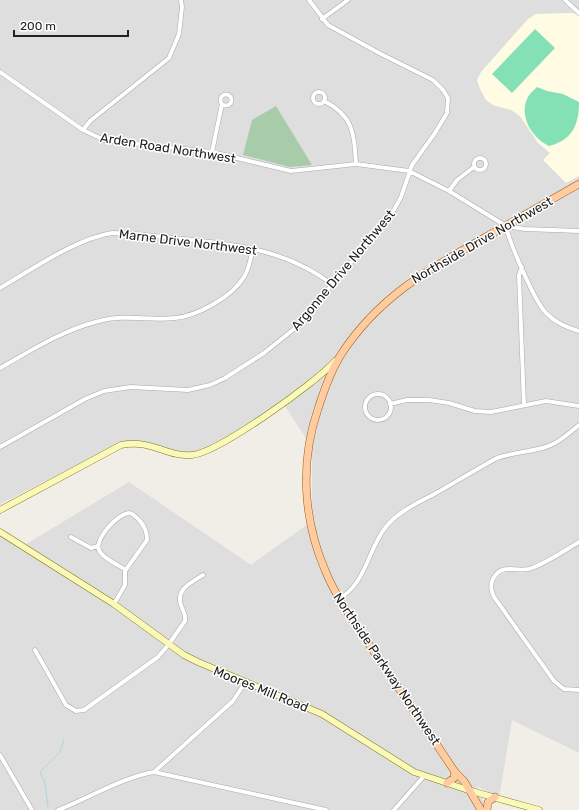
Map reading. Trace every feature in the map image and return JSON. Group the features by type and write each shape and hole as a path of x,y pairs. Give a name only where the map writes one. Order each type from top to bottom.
{"main road":[{"name":"Northside Drive Northwest","path":"328,381 340,355 369,318 400,288 424,272 579,184"},
{"name":"Northside Parkway Northwest","path":"328,381 310,432 307,460 308,510 319,555 341,598 455,772 464,780"},
{"name":"Northside Parkway Northwest","path":"341,598 444,747 481,810"},
{"path":"447,783 454,778 455,772"},
{"name":"Northside Parkway Northwest","path":"471,791 486,810"},
{"path":"486,810 488,802 495,797"}],"street":[{"path":"83,130 90,121 169,58 179,34 182,0"},
{"name":"Argonne Drive Northwest","path":"0,446 85,399 104,391 131,387 188,390 218,382 264,353 287,336 333,285 390,217 401,196 416,159 435,133 446,113 448,101 445,93 433,80 335,30 322,19 309,0"},
{"path":"322,19 348,0"},
{"path":"565,0 579,13"},
{"name":"Arden Road Northwest","path":"0,72 83,130 96,137 111,142 212,152 291,171 356,164 410,171 506,226 526,229 579,231"},
{"path":"324,101 342,112 350,124 354,135 356,164"},
{"path":"212,152 222,104"},
{"path":"449,192 457,180 474,167"},
{"path":"506,226 522,267 535,295 546,313 561,325 579,330"},
{"name":"Marne Drive Northwest","path":"0,288 82,242 100,235 112,233 253,248 307,267 333,285"},
{"path":"0,368 56,336 82,325 121,318 176,318 200,311 229,293 239,284 248,269 253,248"},
{"path":"522,267 519,275 524,405"},
{"name":"Northside Drive Northwest","path":"0,510 121,445 144,444 186,455 198,454 208,450 310,384 340,355"},
{"path":"317,378 323,377 328,381"},
{"name":"Northside Drive Northwest","path":"310,384 328,381"},
{"path":"375,394 384,396 390,404 389,414 380,420 370,418 365,409 367,399 375,394"},
{"path":"390,404 408,400 429,400 449,403 474,411 491,412 546,402 579,406"},
{"path":"341,598 356,583 369,562 382,532 397,516 497,458 513,453 547,447 562,439 579,425"},
{"path":"114,604 125,586 126,570 147,540 144,527 137,518 129,513 122,515 106,530 98,546 100,552 104,556 126,570"},
{"name":"Moores Mill Road","path":"0,532 114,604 169,644 198,662 322,714 405,766 424,776 539,810"},
{"path":"71,538 91,548 98,546"},
{"path":"579,542 530,570 512,568 502,570 494,577 491,588 494,597 550,677 564,689 579,690"},
{"path":"34,650 66,705 72,710 79,711 89,708 151,662 169,644 186,618 180,600 182,591 188,584 203,574"},
{"path":"58,810 132,778 154,772 233,701 246,681"},
{"path":"0,755 32,810"},
{"path":"154,772 326,810"},
{"path":"394,810 424,776"}],"shaded area":[{"path":"0,0 579,0 579,753 512,720 499,798 477,786 487,810 0,810 0,530 23,546 129,482 251,565 312,521 312,448 283,403 215,447 185,455 133,443 94,456 0,504"},
{"path":"573,13 579,16 579,176 566,183 543,160 550,153 538,143 520,116 511,110 493,105 486,100 477,80 481,72 528,19 536,14"}],"green space":[{"path":"535,29 555,48 512,93 492,74"},
{"path":"537,87 547,91 563,94 579,102 578,117 573,130 564,140 549,146 533,133 526,120 525,106 527,99"},
{"path":"276,106 312,165 290,167 243,155 252,120"}],"waterway":[{"path":"48,807 45,783 40,772 60,752 64,740"}]}
